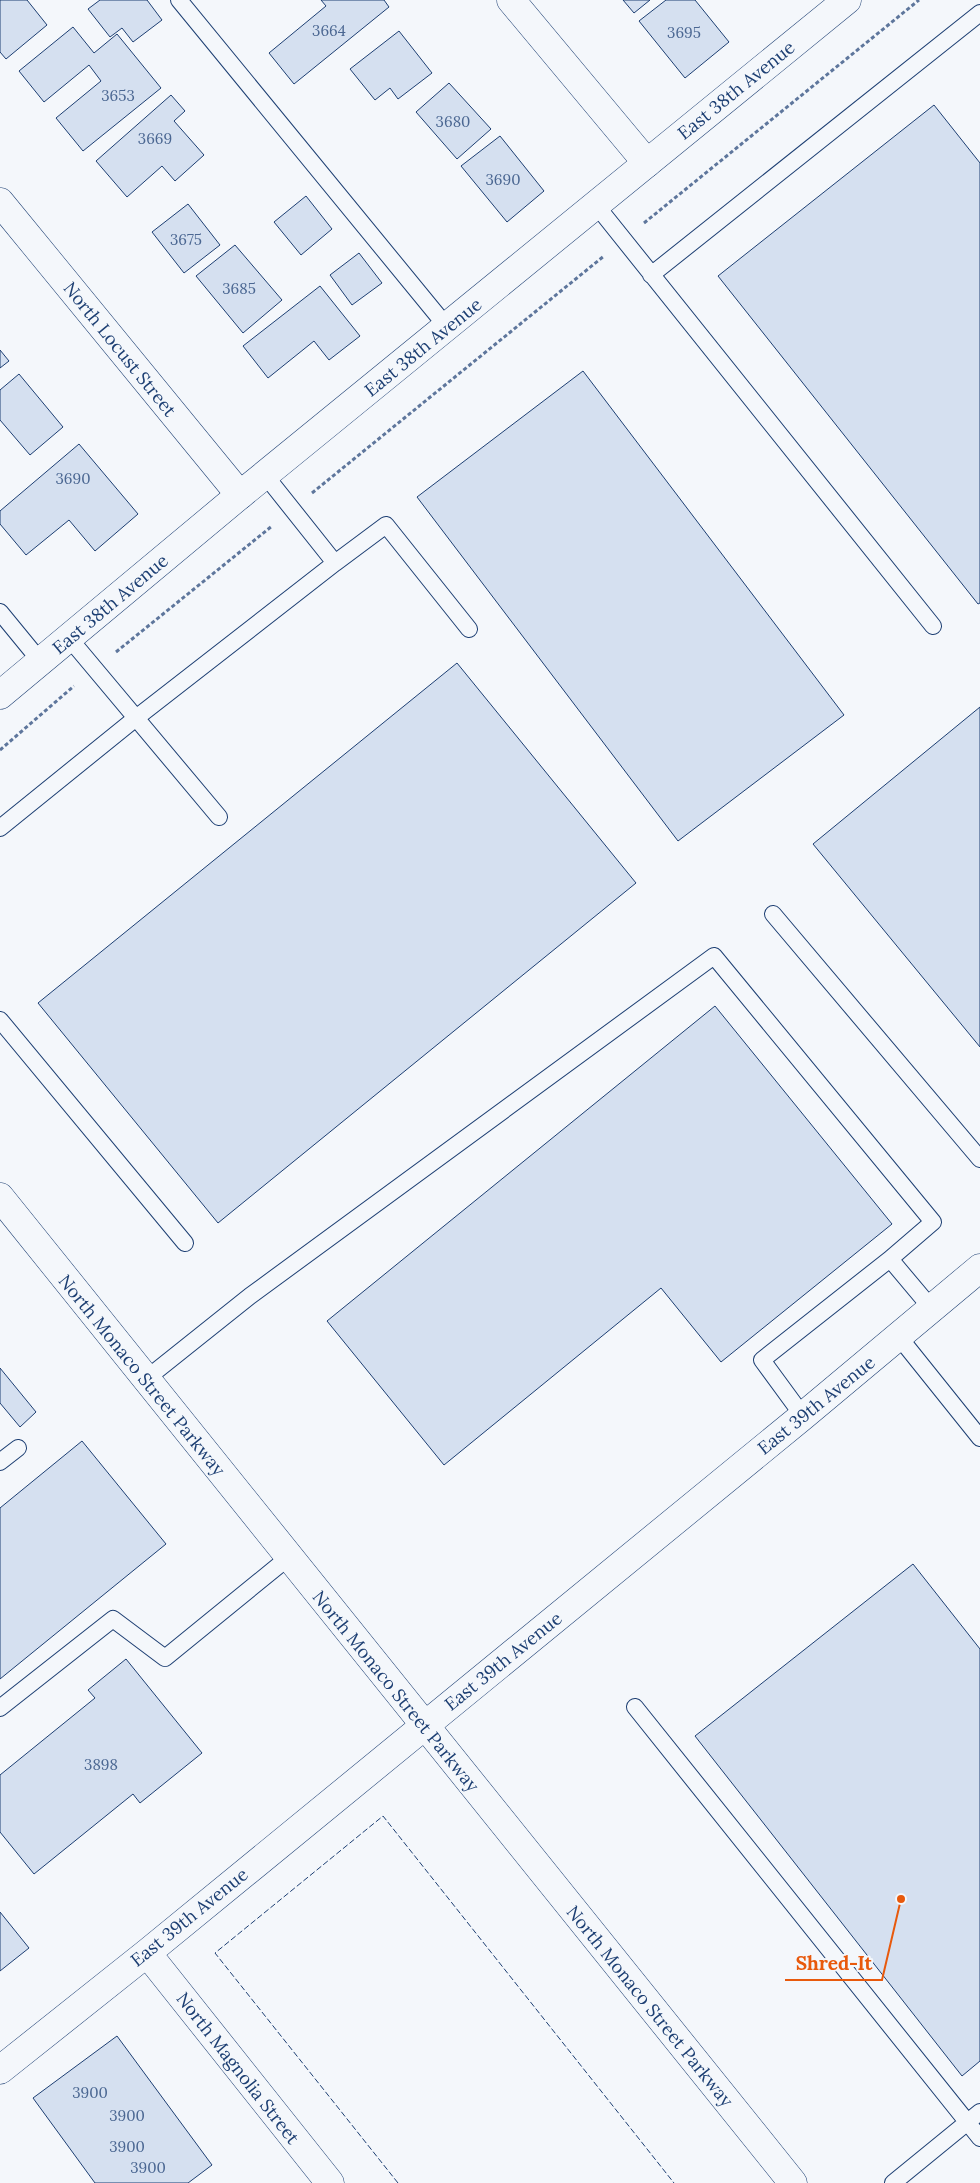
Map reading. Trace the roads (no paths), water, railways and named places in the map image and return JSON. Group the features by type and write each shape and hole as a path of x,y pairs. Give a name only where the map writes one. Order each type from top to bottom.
{"street":[{"path":"511,0 647,163"},
{"name":"East 38th Avenue","path":"0,695 240,495 847,0"},
{"name":"North Locust Street","path":"0,202 240,495"},
{"name":"North Monaco Street Parkway","path":"0,1197 793,2183"},
{"name":"East 39th Avenue","path":"0,2070 147,1953 424,1724 803,1416 980,1268"},
{"name":"North Magnolia Street","path":"147,1953 330,2183"}],"lane":[{"path":"179,0 447,327"},
{"path":"652,275 980,13"},
{"path":"596,205 933,626"},
{"path":"265,475 335,564"},
{"path":"0,828 136,718 386,525 469,629"},
{"path":"0,612 41,662"},
{"path":"69,638 219,817"},
{"path":"773,914 980,1159"},
{"path":"146,1379 250,1296 714,956 933,1222 890,1259 762,1360 803,1416"},
{"path":"0,1020 185,1243"},
{"path":"890,1259 932,1308"},
{"path":"899,1337 980,1438"},
{"path":"0,1462 18,1448"},
{"path":"0,1708 113,1620 165,1658 289,1557"},
{"path":"635,1707 974,2117 980,2138"},
{"path":"892,2183 974,2117"}],"place":[{"name":"Shred-It","path":"901,1899"}]}
